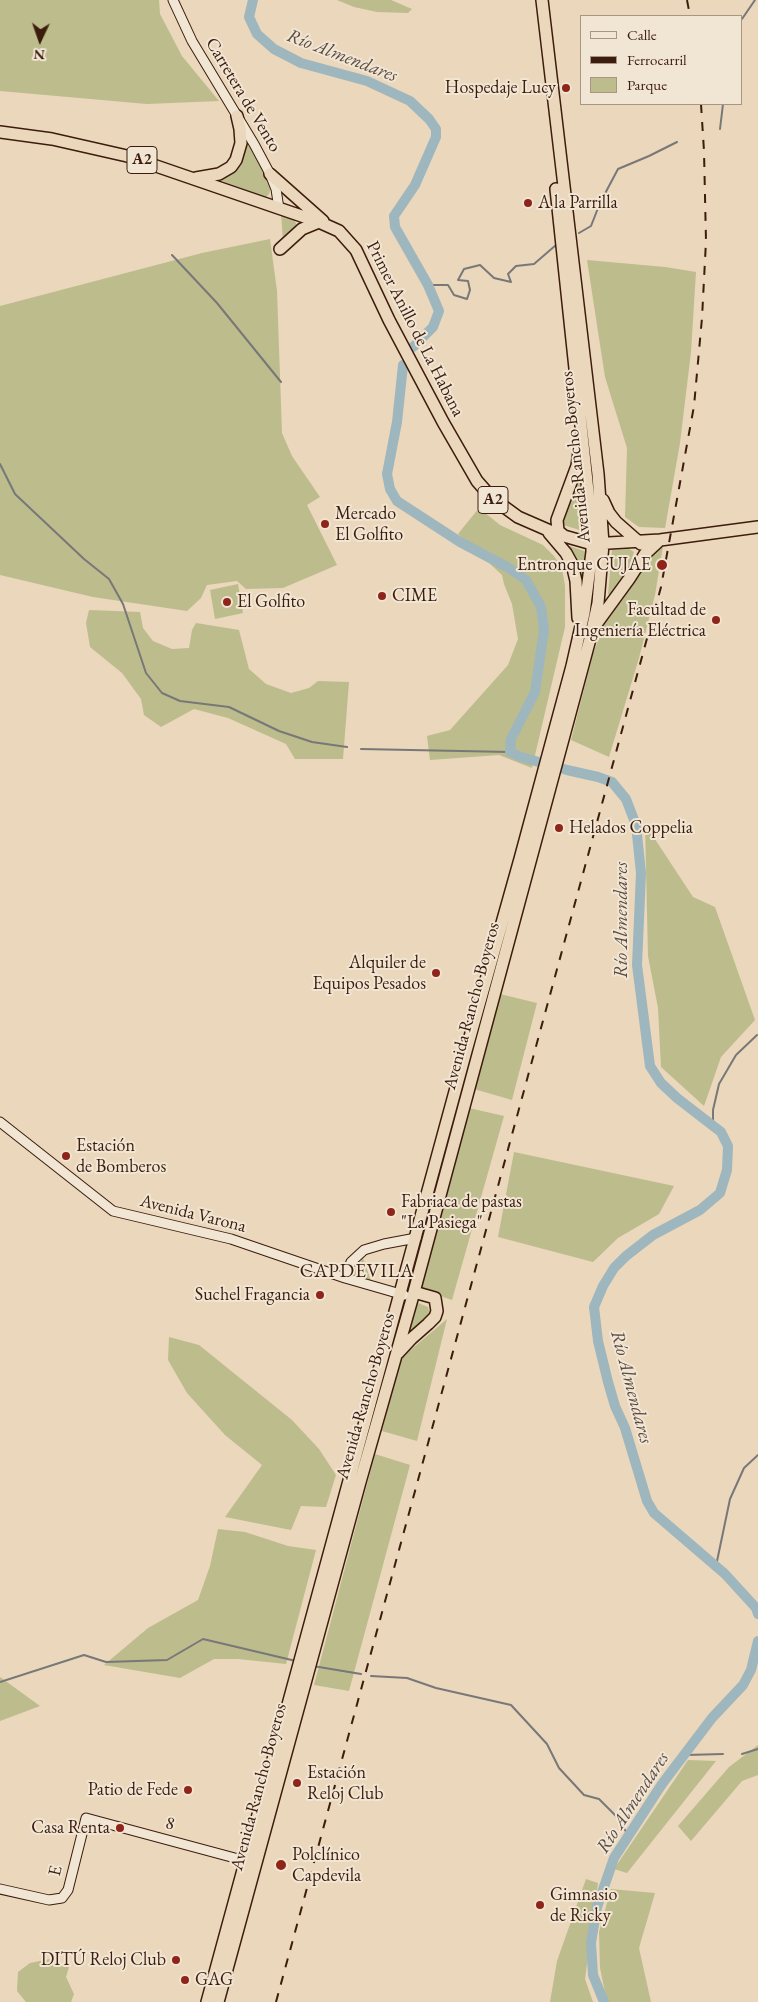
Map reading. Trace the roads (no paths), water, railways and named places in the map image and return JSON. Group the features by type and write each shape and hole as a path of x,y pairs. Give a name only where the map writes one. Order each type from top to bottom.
{"highway":[{"name":"Avenida Rancho Boyeros","path":"535,0 588,483 598,544"},
{"name":"Avenida Rancho Boyeros","path":"308,1654 416,1238 562,723 584,638 587,591 598,544 598,474 542,0"},
{"path":"196,178 220,174 236,160 240,143 240,129 237,116"},
{"name":"Primer Anillo de La Habana","path":"0,132 52,139 127,156 196,178 319,222 345,237 356,250 389,320 442,422 477,481 500,505 533,524 564,536 598,544 660,540 758,526"},
{"path":"270,174 332,228"},
{"path":"280,249 302,230 319,222"},
{"path":"564,536 558,531 556,526 561,507 577,466 581,418"},
{"path":"598,474 605,506 616,522 639,542 644,550 642,559"},
{"path":"533,524 549,521 561,507"},
{"path":"546,530 566,553 574,569 584,638"},
{"path":"584,638 625,585 649,549 660,540"},
{"name":"Avenida Rancho Boyeros","path":"207,2002 246,1861 413,1295 541,799"},
{"path":"394,1359 404,1345 428,1324 436,1313 435,1298 413,1295"},
{"name":"Avenida Rancho Boyeros","path":"218,2002 303,1671"}],"street":[{"name":"Carretera de Vento","path":"173,0 192,41 270,174 276,189 279,208"},
{"name":"Avenida Varona","path":"0,1122 113,1211 231,1240 345,1278 401,1294 413,1295"},
{"path":"345,1278 352,1262 364,1250 416,1238"},
{"name":"8","path":"86,1818 246,1861"},
{"name":"E","path":"0,1889 49,1900 62,1898 68,1890 86,1818"}],"waterway":[{"name":"Río Almendares","path":"253,0 249,17 257,34 274,49 301,63 367,81 410,101 429,119 436,129 436,137 415,185 394,216 395,227 428,285 439,311 433,327 413,347"},
{"path":"743,18 755,0"},
{"path":"720,129 723,105"},
{"path":"579,233 591,226 600,203 618,169 677,142"},
{"path":"428,285 448,285 454,295 467,299 470,290 468,281 458,280 464,269 480,265 494,278 511,282 508,274 516,266 534,264 556,245"},
{"path":"172,255 217,303 281,382"},
{"name":"Río Almendares","path":"403,365 397,422 387,474 390,489 397,501 460,542 509,568 526,580 541,607 544,630 535,692 511,739 510,752 521,757 612,782 626,799 636,825 641,873 637,965 650,1066 661,1083 677,1098 721,1132 728,1146 727,1170 720,1193 700,1210 653,1235 626,1256 614,1268 603,1286 594,1307 598,1341 608,1382 615,1406 625,1428 647,1501 654,1513 725,1574 756,1608 758,1614"},
{"path":"0,464 15,494 84,559 109,579 123,604 146,673 162,693 180,701 229,707 279,731 312,742 347,747"},
{"path":"361,749 510,752"},
{"path":"713,1125 713,1110 719,1084 736,1055 757,1035"},
{"path":"716,1566 730,1499 744,1468 758,1455"},
{"path":"0,1682 84,1655 106,1662 167,1660 203,1639 296,1661"},
{"name":"Río Almendares","path":"604,2002 593,1975 591,1943 597,1907 614,1858 662,1784 712,1718 743,1685 751,1670 758,1641"},
{"path":"313,1666 361,1674"},
{"path":"371,1676 407,1678 436,1688 511,1705 547,1744 559,1768 584,1795 599,1799 617,1817 628,1835"},
{"path":"742,1754 758,1749"},
{"path":"686,1755 723,1754"}],"railway":[{"path":"687,0 690,15"},
{"path":"276,2002 661,587 694,406 702,318 706,241 701,105"}],"place":[{"name":"Hospedaje Lucy","path":"566,88"},
{"name":"A la Parrilla","path":"528,203"},
{"name":"Mercado El Golfito","path":"325,524"},
{"name":"Entronque CUJAE","path":"662,565"},
{"name":"CIME","path":"382,596"},
{"name":"El Golfito","path":"227,602"},
{"name":"Facultad de Ingeniería Eléctrica","path":"716,620"},
{"name":"Helados Coppelia","path":"559,828"},
{"name":"Alquiler de Equipos Pesados","path":"436,973"},
{"name":"Estación de Bomberos","path":"66,1156"},
{"name":"Fabriaca de pastas \"La Pasiega\"","path":"391,1212"},
{"name":"Suchel Fragancia","path":"320,1295"},
{"name":"Estación Reloj Club","path":"297,1783"},
{"name":"Patio de Fede","path":"188,1790"},
{"name":"Casa Renta","path":"120,1828"},
{"name":"Polclínico Capdevila","path":"281,1865"},
{"name":"Gimnasio de Ricky","path":"540,1905"},
{"name":"DITÚ Reloj Club","path":"176,1960"},
{"name":"GAG","path":"185,1980"}],"district":[{"name":"CAPDEVILA","path":"357,1272"}]}
